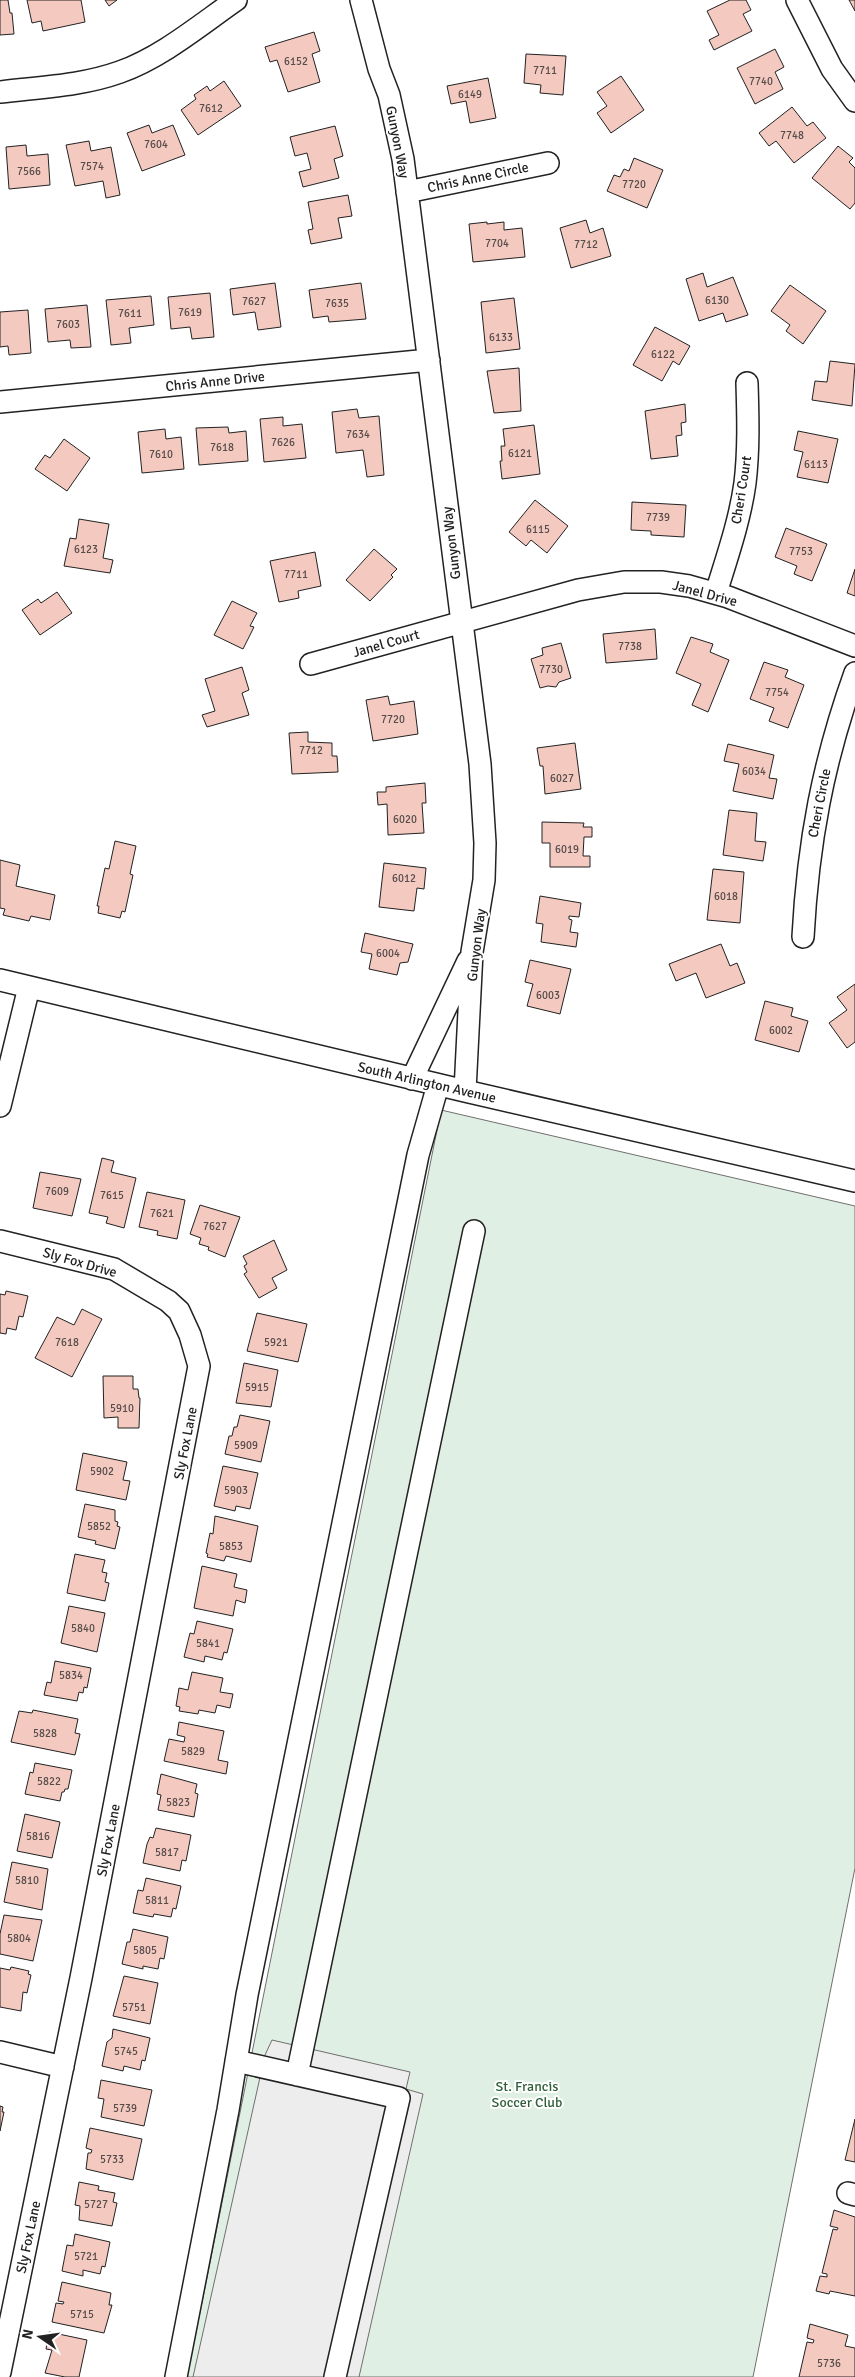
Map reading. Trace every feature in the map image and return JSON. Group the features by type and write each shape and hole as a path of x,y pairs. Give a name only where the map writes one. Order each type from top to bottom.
{"street":[{"path":"0,92 85,82 120,72 161,51 236,0"},
{"name":"Gunyon Way","path":"361,0 400,140 480,764 485,843 484,880 472,952 465,1091"},
{"path":"797,0 832,69 855,101"},
{"name":"Chris Anne Circle","path":"407,192 548,163"},
{"name":"Chris Anne Drive","path":"0,402 429,360"},
{"name":"Cheri Court","path":"716,593 740,510 745,483 748,447 747,383"},
{"name":"Janel Drive","path":"461,622 578,590 624,582 670,583 716,593 855,646"},
{"name":"Janel Court","path":"311,664 461,622"},
{"name":"Cheri Circle","path":"803,937 810,849 820,797 831,745 855,673"},
{"path":"412,1078 472,952"},
{"name":"South Arlington Avenue","path":"0,980 438,1085 855,1181"},
{"path":"0,1106 29,987"},
{"path":"176,2377 247,1995 418,1155 438,1085"},
{"path":"297,2075 474,1231"},
{"name":"Sly Fox Drive","path":"0,1241 114,1269 168,1301 179,1311"},
{"name":"Sly Fox Lane","path":"0,2372 63,2067 199,1366 190,1335 179,1311"},
{"path":"0,2052 63,2067"},
{"path":"236,2061 399,2098 334,2377"}],"green space":[{"name":"St. Francis Soccer Club","path":"441,1110 855,1206 855,1868 753,2377 187,2377"}],"shaded area":[{"path":"272,2040 410,2072 406,2089 423,2094 359,2377 193,2377 265,2055"}],"building":[{"path":"0,0 8,0 10,13 12,13 14,34 0,35"},
{"path":"27,0 81,0 85,22 43,31 41,21 32,23"},
{"path":"105,0 117,0 109,6"},
{"path":"730,0 746,0 751,10 743,14 752,31 714,50 709,40 719,35 707,11"},
{"path":"849,0 855,0 855,11"},
{"path":"314,32 320,51 312,54 320,82 288,92 277,60 270,62 265,47"},
{"path":"775,49 784,67 775,72 783,89 755,104 737,68"},
{"path":"526,54 566,56 563,95 540,93 541,85 524,83"},
{"path":"621,76 644,110 611,133 597,113 607,106 597,92"},
{"path":"488,78 496,118 470,123 466,101 451,104 447,86"},
{"path":"224,81 241,106 198,135 181,110 196,99 194,95 207,86 210,91"},
{"path":"792,107 807,126 813,122 826,138 794,163 776,141 769,146 759,133"},
{"path":"149,125 152,133 173,125 185,155 142,171 127,133"},
{"path":"335,126 343,156 334,159 339,178 303,187 299,172 311,169 307,153 295,156 290,137"},
{"path":"89,141 91,151 111,147 120,195 106,198 103,181 75,186 66,145"},
{"path":"26,145 27,156 48,154 50,185 9,189 6,147"},
{"path":"838,146 853,158 849,162 855,168 855,203 850,209 812,178"},
{"path":"634,158 663,170 647,208 607,191 614,175 620,177 624,169 629,171"},
{"path":"348,195 352,216 338,218 342,238 311,244 308,230 313,229 308,202"},
{"path":"586,220 590,233 603,228 611,256 571,268 560,228"},
{"path":"487,222 487,224 504,222 504,230 522,228 525,257 473,262 469,224"},
{"path":"703,273 707,287 733,277 748,315 726,322 723,313 699,321 686,279"},
{"path":"275,283 281,327 258,330 255,312 233,315 230,289"},
{"path":"361,283 366,319 329,322 328,316 313,318 309,290"},
{"path":"790,285 826,311 803,344 786,331 790,325 771,311"},
{"path":"210,293 214,337 192,339 190,327 171,329 168,297"},
{"path":"151,296 154,325 129,328 131,343 111,345 106,300"},
{"path":"514,298 520,349 486,353 481,302"},
{"path":"87,305 91,347 71,348 70,340 48,342 45,309"},
{"path":"28,310 31,353 9,355 8,346 0,347 0,312"},
{"path":"655,327 690,346 679,365 673,361 662,381 633,365"},
{"path":"830,361 855,364 852,406 812,400 815,381 827,382"},
{"path":"519,368 521,411 494,413 487,371"},
{"path":"685,404 686,422 681,423 682,435 676,436 678,456 651,459 645,411"},
{"path":"357,409 359,418 379,416 384,475 367,477 363,450 336,453 332,412"},
{"path":"283,417 283,426 302,424 306,458 264,462 260,419"},
{"path":"534,425 540,474 502,479 500,461 502,461 501,446 505,446 503,429"},
{"path":"228,427 229,433 246,431 248,461 199,465 196,428"},
{"path":"165,429 166,439 181,437 184,469 142,473 138,432"},
{"path":"798,431 838,439 828,483 797,477 803,452 794,450"},
{"path":"64,439 90,458 67,491 35,469 45,455 50,458"},
{"path":"535,500 568,526 547,553 531,540 526,546 509,532"},
{"path":"632,502 686,505 684,537 651,535 651,531 631,530"},
{"path":"79,519 109,524 103,558 113,560 110,573 64,566 70,538 76,539"},
{"path":"786,528 827,544 812,581 794,574 797,566 775,557"},
{"path":"374,549 397,569 391,575 393,577 370,601 346,580"},
{"path":"315,552 321,586 298,591 299,598 279,602 270,561"},
{"path":"855,569 855,596 847,593"},
{"path":"57,592 72,613 40,635 22,610 38,599 41,603"},
{"path":"232,601 257,613 250,626 254,627 243,649 214,635"},
{"path":"655,629 657,659 606,663 603,634"},
{"path":"691,637 713,644 710,652 729,660 708,712 692,705 701,684 676,673"},
{"path":"561,643 571,678 559,682 556,687 540,688 531,659 543,655 542,648"},
{"path":"764,662 788,670 785,677 804,685 788,728 769,721 774,708 750,699"},
{"path":"242,667 249,690 242,693 249,715 207,727 202,715 215,711 205,679"},
{"path":"388,696 390,705 414,701 418,734 373,741 366,700"},
{"path":"308,732 308,742 332,743 332,756 337,756 338,772 292,774 289,733"},
{"path":"575,743 581,789 545,794 543,766 540,766 537,748"},
{"path":"728,744 774,755 769,778 777,779 773,799 733,791 739,764 724,761"},
{"path":"425,783 426,803 422,803 424,833 388,835 387,804 378,805 377,792 386,792 386,787"},
{"path":"729,810 757,813 755,841 766,842 763,861 723,855"},
{"path":"542,822 584,823 583,827 592,827 592,837 584,837 583,856 590,856 590,867 550,867 550,843 542,843"},
{"path":"115,841 136,846 130,874 133,875 125,912 122,911 120,918 98,913 99,906 97,906 105,868 109,869"},
{"path":"0,860 20,865 16,886 55,895 50,920 31,916 29,921 3,915 5,909 0,908"},
{"path":"384,863 426,868 424,889 417,888 414,911 379,907"},
{"path":"713,869 744,872 740,923 707,920"},
{"path":"540,896 581,903 579,917 569,916 569,919 572,920 570,932 578,933 576,947 541,942 543,924 536,923"},
{"path":"365,933 413,944 408,962 400,963 397,975 369,969 372,954 361,952"},
{"path":"721,944 730,966 737,963 745,983 706,998 696,973 676,981 669,964"},
{"path":"530,960 571,969 560,1014 527,1006 533,984 525,982"},
{"path":"855,984 855,1042 847,1048 829,1023 847,1010 837,997"},
{"path":"765,1001 793,1008 791,1016 808,1021 799,1052 755,1040"},
{"path":"102,1158 114,1161 111,1172 136,1178 124,1228 106,1223 108,1217 89,1213"},
{"path":"40,1172 81,1179 72,1216 33,1208"},
{"path":"147,1192 185,1200 177,1239 157,1235 158,1231 139,1227"},
{"path":"200,1205 240,1217 225,1257 208,1250 209,1247 199,1244 201,1238 190,1234"},
{"path":"274,1240 287,1270 272,1278 277,1288 259,1298 244,1274 247,1272 244,1266 247,1264 243,1256"},
{"path":"6,1291 28,1296 23,1317 19,1316 16,1330 7,1328 6,1334 0,1333 0,1294 5,1295"},
{"path":"82,1309 102,1319 72,1377 35,1358 57,1317 74,1325"},
{"path":"257,1313 307,1324 298,1362 247,1351"},
{"path":"244,1363 278,1370 271,1407 236,1403"},
{"path":"103,1376 133,1376 133,1389 138,1389 140,1398 139,1428 118,1428 118,1417 104,1418"},
{"path":"240,1415 270,1421 261,1462 225,1454 229,1436 232,1436 234,1427 237,1427"},
{"path":"83,1453 127,1462 123,1480 130,1481 126,1500 76,1490"},
{"path":"223,1466 258,1473 250,1509 236,1506 235,1511 214,1506"},
{"path":"85,1504 115,1510 115,1521 118,1522 117,1526 120,1527 115,1549 95,1544 96,1541 78,1537"},
{"path":"215,1516 258,1526 251,1562 226,1556 224,1561 207,1557 208,1554 206,1553 210,1533 213,1534"},
{"path":"75,1554 105,1560 102,1572 107,1573 105,1582 109,1583 105,1601 67,1593"},
{"path":"202,1566 237,1574 234,1587 247,1590 245,1603 236,1600 233,1616 194,1608"},
{"path":"69,1606 105,1613 97,1652 61,1643"},
{"path":"197,1621 233,1629 227,1653 224,1652 222,1660 205,1656 204,1662 184,1657 190,1633 194,1634"},
{"path":"55,1661 91,1668 87,1688 84,1687 83,1693 79,1692 77,1701 44,1695 47,1682 51,1683"},
{"path":"192,1672 223,1678 220,1692 233,1694 230,1708 217,1705 215,1713 199,1710 198,1714 179,1711 180,1707 176,1706 179,1688 188,1690"},
{"path":"33,1710 78,1719 75,1733 80,1734 75,1755 11,1742 19,1711 32,1713"},
{"path":"179,1722 224,1731 218,1760 228,1762 226,1774 164,1761 169,1739 184,1742 185,1737 177,1735"},
{"path":"35,1763 72,1770 68,1789 62,1792 60,1801 25,1794 30,1772 33,1773"},
{"path":"161,1774 197,1784 195,1793 198,1794 194,1817 158,1810 161,1795 157,1794"},
{"path":"25,1814 60,1822 52,1858 17,1851"},
{"path":"156,1828 191,1835 186,1861 182,1860 180,1871 143,1863 147,1844 150,1837 153,1838"},
{"path":"12,1862 48,1869 42,1910 4,1902"},
{"path":"146,1878 181,1886 176,1909 173,1908 171,1917 154,1914 153,1917 133,1913 138,1890 143,1891"},
{"path":"4,1915 42,1920 33,1961 0,1954 0,1934"},
{"path":"133,1929 168,1937 164,1959 160,1958 158,1969 143,1966 143,1969 122,1964 127,1942 130,1942"},
{"path":"11,1967 29,1971 28,1974 31,1975 27,1993 23,1992 21,2011 0,2007 0,1968 10,1970"},
{"path":"124,1976 158,1983 150,2024 113,2016"},
{"path":"113,2029 150,2038 145,2061 142,2060 140,2070 124,2066 123,2071 102,2066 107,2042 112,2038"},
{"path":"101,2080 152,2090 144,2126 101,2117 104,2099 98,2098"},
{"path":"0,2106 3,2107 2,2112 4,2112 0,2131"},
{"path":"855,2119 855,2162 845,2160"},
{"path":"90,2128 142,2139 133,2180 86,2169 88,2153 91,2153 92,2150 86,2148"},
{"path":"79,2182 99,2186 98,2190 115,2193 113,2202 117,2203 112,2226 79,2220 80,2206 75,2205"},
{"path":"834,2210 855,2217 855,2296 830,2291 829,2294 816,2291 820,2276 827,2277 827,2274 822,2273 833,2229 837,2230 838,2228 830,2226"},
{"path":"75,2234 110,2242 105,2267 102,2266 100,2274 83,2270 83,2276 62,2271 67,2245 73,2246"},
{"path":"62,2282 111,2293 109,2305 112,2305 104,2333 52,2322 56,2303 63,2304 64,2302 58,2301"},
{"path":"810,2324 848,2335 845,2346 855,2348 855,2377 799,2377 807,2342 813,2343 814,2340 807,2338"},
{"path":"49,2332 87,2340 79,2377 65,2377 45,2373 52,2350 46,2349"}]}
